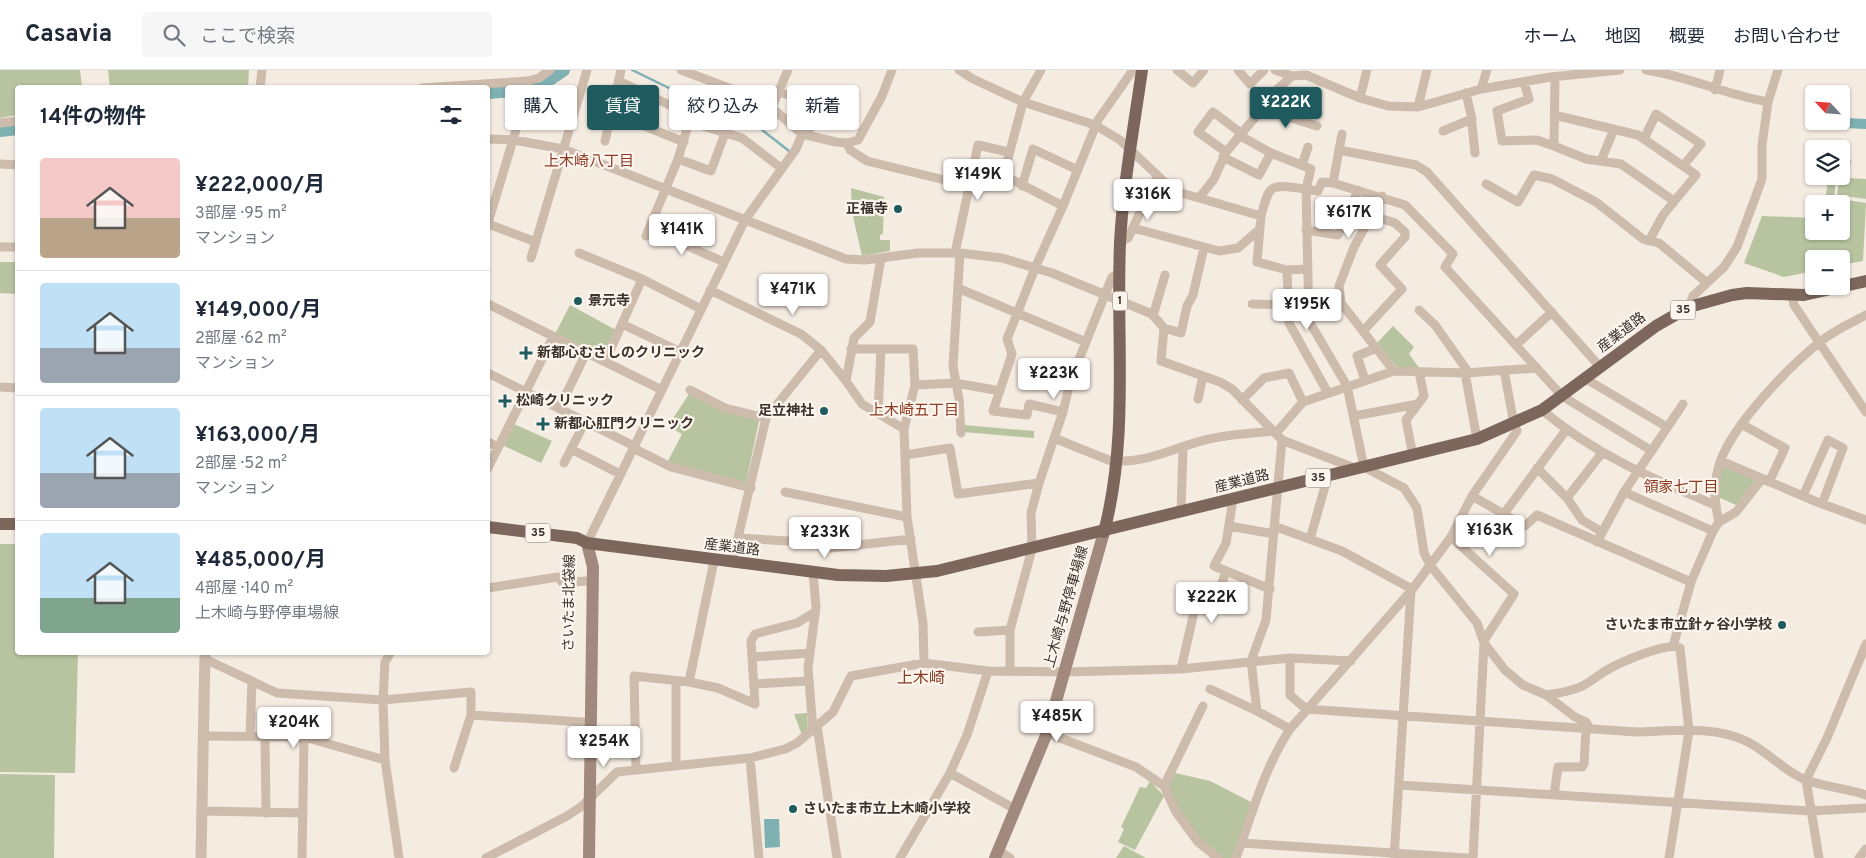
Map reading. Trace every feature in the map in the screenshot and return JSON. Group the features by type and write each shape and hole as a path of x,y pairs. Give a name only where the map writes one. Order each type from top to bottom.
{"main road":[{"name":"1","path":"1104,532 1113,496 1118,461 1120,242 1142,70"},
{"name":"産業道路","path":"490,527 577,538 586,543 732,564 813,573 862,576 914,575 1104,532 1477,439 1542,410 1669,318 1689,307 1732,295 1754,293 1814,294 1866,281"},
{"path":"0,524 15,524"},
{"path":"0,532 15,532"},
{"name":"上木崎与野停車場線","path":"997,854 1047,733 1104,532"},
{"name":"産業道路","path":"490,535 575,547 586,543"},
{"name":"さいたま北袋線","path":"586,543 583,722 589,858"},
{"name":"さいたま北袋線","path":"581,858 586,802 592,567 586,543"}],"street":[{"path":"260,85 262,70"},
{"path":"462,85 528,80 538,78 550,70"},
{"path":"531,258 586,70"},
{"path":"618,85 621,70"},
{"path":"681,70 721,85"},
{"path":"777,111 804,134 847,143 858,140 882,96 892,70"},
{"path":"959,70 973,79 1023,102 1095,125 1120,140 1130,152 1174,191 1261,216"},
{"path":"1041,70 1023,102 1008,152 1005,170 1007,177 1064,206"},
{"path":"1063,412 1029,404 1027,415 993,410 1012,354 1008,339 1035,268 1064,206 1095,125 1133,70"},
{"path":"1177,70 1193,83 1204,70"},
{"path":"1238,70 1250,84 1264,70"},
{"path":"1275,70 1292,76"},
{"path":"1360,98 1367,70"},
{"path":"1418,107 1427,70"},
{"path":"1481,89 1487,70"},
{"path":"1199,198 1214,179 1225,155 1240,134 1262,109 1271,94 1292,76 1307,73 1360,98 1388,106 1418,107 1481,89 1553,75 1620,70"},
{"path":"1646,70 1663,71 1738,97 1768,102"},
{"path":"1715,90 1720,70"},
{"path":"1689,307 1690,301 1706,282 1724,267 1737,247 1762,179 1762,145 1768,102 1778,70"},
{"path":"777,96 786,71"},
{"path":"1553,75 1554,146"},
{"path":"619,81 669,105"},
{"path":"1524,82 1529,99 1497,111 1502,141 1536,140 1586,159 1621,164 1674,201"},
{"path":"586,543 745,220 796,149 820,105 779,92"},
{"path":"1466,93 1472,119 1475,153"},
{"path":"1262,109 1317,126"},
{"path":"1271,153 1260,175 1225,155 1198,132 1213,112 1240,134 1271,153 1311,169 1306,189 1309,321 1347,386 1354,416 1360,468"},
{"path":"1644,139 1656,114 1701,144 1683,166"},
{"path":"1554,115 1638,135 1696,175 1663,215 1648,241"},
{"path":"1443,131 1472,119"},
{"path":"0,123 15,121"},
{"path":"1601,161 1614,129"},
{"path":"490,218 517,130"},
{"path":"606,141 608,130"},
{"path":"654,130 684,142"},
{"path":"688,130 678,159 648,232 724,262"},
{"path":"715,130 742,138 781,168"},
{"path":"678,159 711,171 725,133"},
{"path":"1333,183 1342,134"},
{"path":"490,139 514,140 563,149 846,259 881,258 918,253 957,253 1002,258 1035,268 1120,302 1153,316 1164,328 1180,333 1187,306 1193,295 1204,247"},
{"path":"847,143 850,150 867,161 969,186"},
{"path":"961,433 956,383 954,331 960,288 957,253 978,145 1008,152"},
{"path":"1302,165 1308,147"},
{"path":"1022,186 1033,148 1078,170"},
{"path":"1339,150 1416,165 1427,172 1601,368"},
{"path":"0,164 15,165"},
{"path":"1486,184 1518,202 1534,175 1552,178 1596,202 1643,239 1658,244 1706,282"},
{"path":"1120,242 1126,241 1157,177"},
{"path":"1307,269 1287,270 1257,262 1261,216 1268,192 1274,187 1318,191 1322,182 1333,183 1382,196 1405,205 1453,254 1445,267 1562,396 1652,451"},
{"path":"1306,230 1338,235 1358,190"},
{"path":"1382,196 1354,247 1339,286 1341,303 1394,371"},
{"path":"1363,331 1402,289 1380,265 1406,237 1405,232 1395,223 1370,215"},
{"path":"490,225 536,242"},
{"path":"1133,228 1219,250 1238,248 1260,229"},
{"path":"0,247 15,247"},
{"path":"579,253 642,279 701,309"},
{"path":"846,380 854,338 870,322 881,258"},
{"path":"1287,270 1289,323 1328,393"},
{"path":"1010,671 1010,630 1032,549 1031,513 1039,483 1063,412 1070,382 1112,277 1120,273"},
{"path":"1153,316 1165,275"},
{"path":"605,362 642,279"},
{"path":"960,288 1086,342"},
{"path":"710,290 801,334 821,350 846,380 862,404 904,430"},
{"path":"1792,295 1794,305 1866,412"},
{"path":"1252,304 1288,306"},
{"path":"490,305 662,390"},
{"path":"1419,310 1435,325 1467,373 1477,439"},
{"path":"1516,345 1552,312"},
{"path":"1719,522 1715,505 1716,480 1720,461 1743,425 1769,390 1820,341 1866,315"},
{"path":"622,324 681,352"},
{"path":"1164,328 1161,361 1204,376 1232,389 1278,435 1404,488 1417,508 1424,553 1430,565 1477,623 1484,641 1505,670 1523,685 1546,694 1575,717 1586,722 1588,729 1584,764 1582,767 1558,766 1554,795"},
{"path":"490,464 553,337"},
{"path":"1365,380 1357,356 1377,348"},
{"path":"851,349 913,349 915,386 904,430 907,517 922,623 924,663"},
{"path":"878,414 881,349"},
{"path":"732,564 766,418 821,350"},
{"path":"559,409 586,353"},
{"path":"1257,711 1250,661 1266,620 1270,589 1278,488 1278,435 1303,402 1394,371 1467,373 1537,368"},
{"path":"1236,858 1260,790 1281,742 1306,709 1351,661 1430,565 1451,537 1472,496 1517,431 1504,370"},
{"path":"1413,456 1406,420 1424,396 1419,372"},
{"path":"1242,400 1264,378 1289,373 1303,402"},
{"path":"490,374 671,467 750,488"},
{"path":"1198,399 1204,376"},
{"path":"1586,379 1667,427"},
{"path":"915,386 956,383 1000,392"},
{"path":"0,388 15,388"},
{"path":"690,390 725,408 766,418"},
{"path":"1354,416 1418,404"},
{"path":"1597,542 1624,492 1683,404"},
{"path":"1542,410 1566,430 1638,473 1715,505"},
{"path":"564,463 585,422"},
{"path":"1673,646 1691,582 1713,531 1719,522 1736,512 1766,480 1785,448 1743,425"},
{"path":"1503,515 1566,430"},
{"path":"1054,438 1111,461 1118,461 1148,459 1209,439 1278,435"},
{"path":"1803,496 1828,440 1844,448 1822,504"},
{"path":"490,443 498,447"},
{"path":"905,455 950,448 958,494 1039,483"},
{"path":"1181,512 1183,448"},
{"path":"571,449 620,474"},
{"path":"1567,498 1602,453"},
{"path":"1720,461 1822,504 1866,520"},
{"path":"1537,468 1567,498 1582,520 1602,532"},
{"path":"1310,539 1328,476"},
{"path":"785,492 907,517"},
{"path":"1624,492 1713,531"},
{"path":"1472,496 1525,526 1537,514 1691,582"},
{"path":"1233,500 1226,543 1214,566 1270,589"},
{"path":"1228,526 1274,530 1310,539 1342,551 1411,590"},
{"path":"1451,537 1514,594 1484,641 1473,858"},
{"path":"738,538 806,542 831,548 911,539"},
{"path":"689,682 714,561"},
{"path":"1181,669 1195,608 1212,612 1226,571"},
{"path":"813,573 815,612 809,681 837,858"},
{"path":"490,588 558,577 563,583 586,581"},
{"path":"1395,855 1411,590"},
{"path":"636,768 634,676 689,682 718,688 755,704 752,641 754,634 797,623 815,612"},
{"path":"978,632 1010,630"},
{"path":"1818,858 1806,780 1827,738 1866,644"},
{"path":"1546,694 1569,692 1607,670 1635,657 1673,646 1680,648 1689,731 1669,858"},
{"path":"753,656 810,653"},
{"path":"389,655 385,662 383,700 385,760 399,858"},
{"path":"201,858 205,656 277,693 383,700 470,692 471,715 454,768"},
{"path":"486,858 586,802 617,772 636,768 750,758 784,749 797,743 833,712 851,676 924,663 988,671 1065,672 1181,669 1290,658 1351,661"},
{"path":"1290,658 1290,694 1306,709 1637,732 1689,731 1729,734 1748,742 1806,780 1847,788 1866,795"},
{"path":"900,858 950,773 967,734 988,671"},
{"path":"250,736 252,681"},
{"path":"676,681 676,764"},
{"path":"755,684 809,681"},
{"path":"1210,689 1290,729"},
{"path":"1164,786 1203,706"},
{"path":"471,715 583,722"},
{"path":"1047,733 1136,767 1164,786 1176,812 1198,842 1218,858"},
{"path":"203,736 304,737 385,760"},
{"path":"265,736 266,813"},
{"path":"302,858 304,737"},
{"path":"750,758 759,858"},
{"path":"950,773 1015,809"},
{"path":"1399,785 1810,811 1866,808"},
{"path":"201,811 303,813"},
{"path":"1242,843 1395,855 1466,858"},
{"path":"1859,858 1866,848"},
{"path":"997,854 1010,858"}],"green space":[{"path":"0,70 80,70 82,85 15,85 15,115 0,118"},
{"path":"108,70 249,70 248,85 110,85"},
{"path":"1850,178 1866,179 1866,199 1850,197 1850,195 1837,195 1838,185 1850,185"},
{"path":"1827,185 1835,185 1834,195 1826,195"},
{"path":"851,188 884,197 883,234 880,235 880,240 890,240 890,251 862,256 852,212"},
{"path":"1850,200 1866,203 1863,261 1850,263 1850,250 1805,250 1805,273 1784,277 1744,263 1762,216 1805,218 1805,240 1850,240"},
{"path":"0,262 15,262 15,294 0,293"},
{"path":"570,305 616,330 605,357 555,334"},
{"path":"1393,326 1414,347 1409,354 1420,369 1397,367 1377,343"},
{"path":"689,394 759,421 746,483 667,463 682,434 668,426"},
{"path":"514,424 552,441 541,463 504,446"},
{"path":"964,425 1034,431 1034,438 964,432"},
{"path":"1725,465 1756,480 1736,505 1716,496 1721,467"},
{"path":"0,544 15,544 15,655 78,655 75,773 0,772"},
{"path":"807,713 808,730 802,735 794,714"},
{"path":"1171,772 1210,781 1255,804 1236,858 1218,858 1198,842 1164,786"},
{"path":"0,774 55,775 54,858 0,858"},
{"path":"1150,781 1164,796 1135,850 1118,842 1124,829 1121,827 1140,787 1146,788"},
{"path":"1124,846 1146,858 1116,858"}],"water":[{"path":"1850,118 1866,119 1866,129 1850,128"},
{"path":"764,819 779,819 780,847 765,848"}],"waterway":[{"path":"490,92 528,89 539,86 563,70"},
{"path":"632,70 706,106 752,122 789,151"},
{"path":"0,130 15,128"}],"place":[{"name":"正福寺","path":"898,209"},
{"name":"景元寺","path":"578,301"},
{"name":"新都心むさしのクリニック","path":"526,353"},
{"name":"松崎クリニック","path":"505,401"},
{"name":"足立神社","path":"824,411"},
{"name":"新都心肛門クリニック","path":"543,424"},
{"name":"さいたま市立針ヶ谷小学校","path":"1782,625"},
{"name":"さいたま市立上木崎小学校","path":"793,809"}],"district":[{"name":"上木崎八丁目","path":"589,162"},
{"name":"上木崎五丁目","path":"914,411"},
{"name":"領家七丁目","path":"1681,488"},
{"name":"上木崎","path":"921,679"}]}
